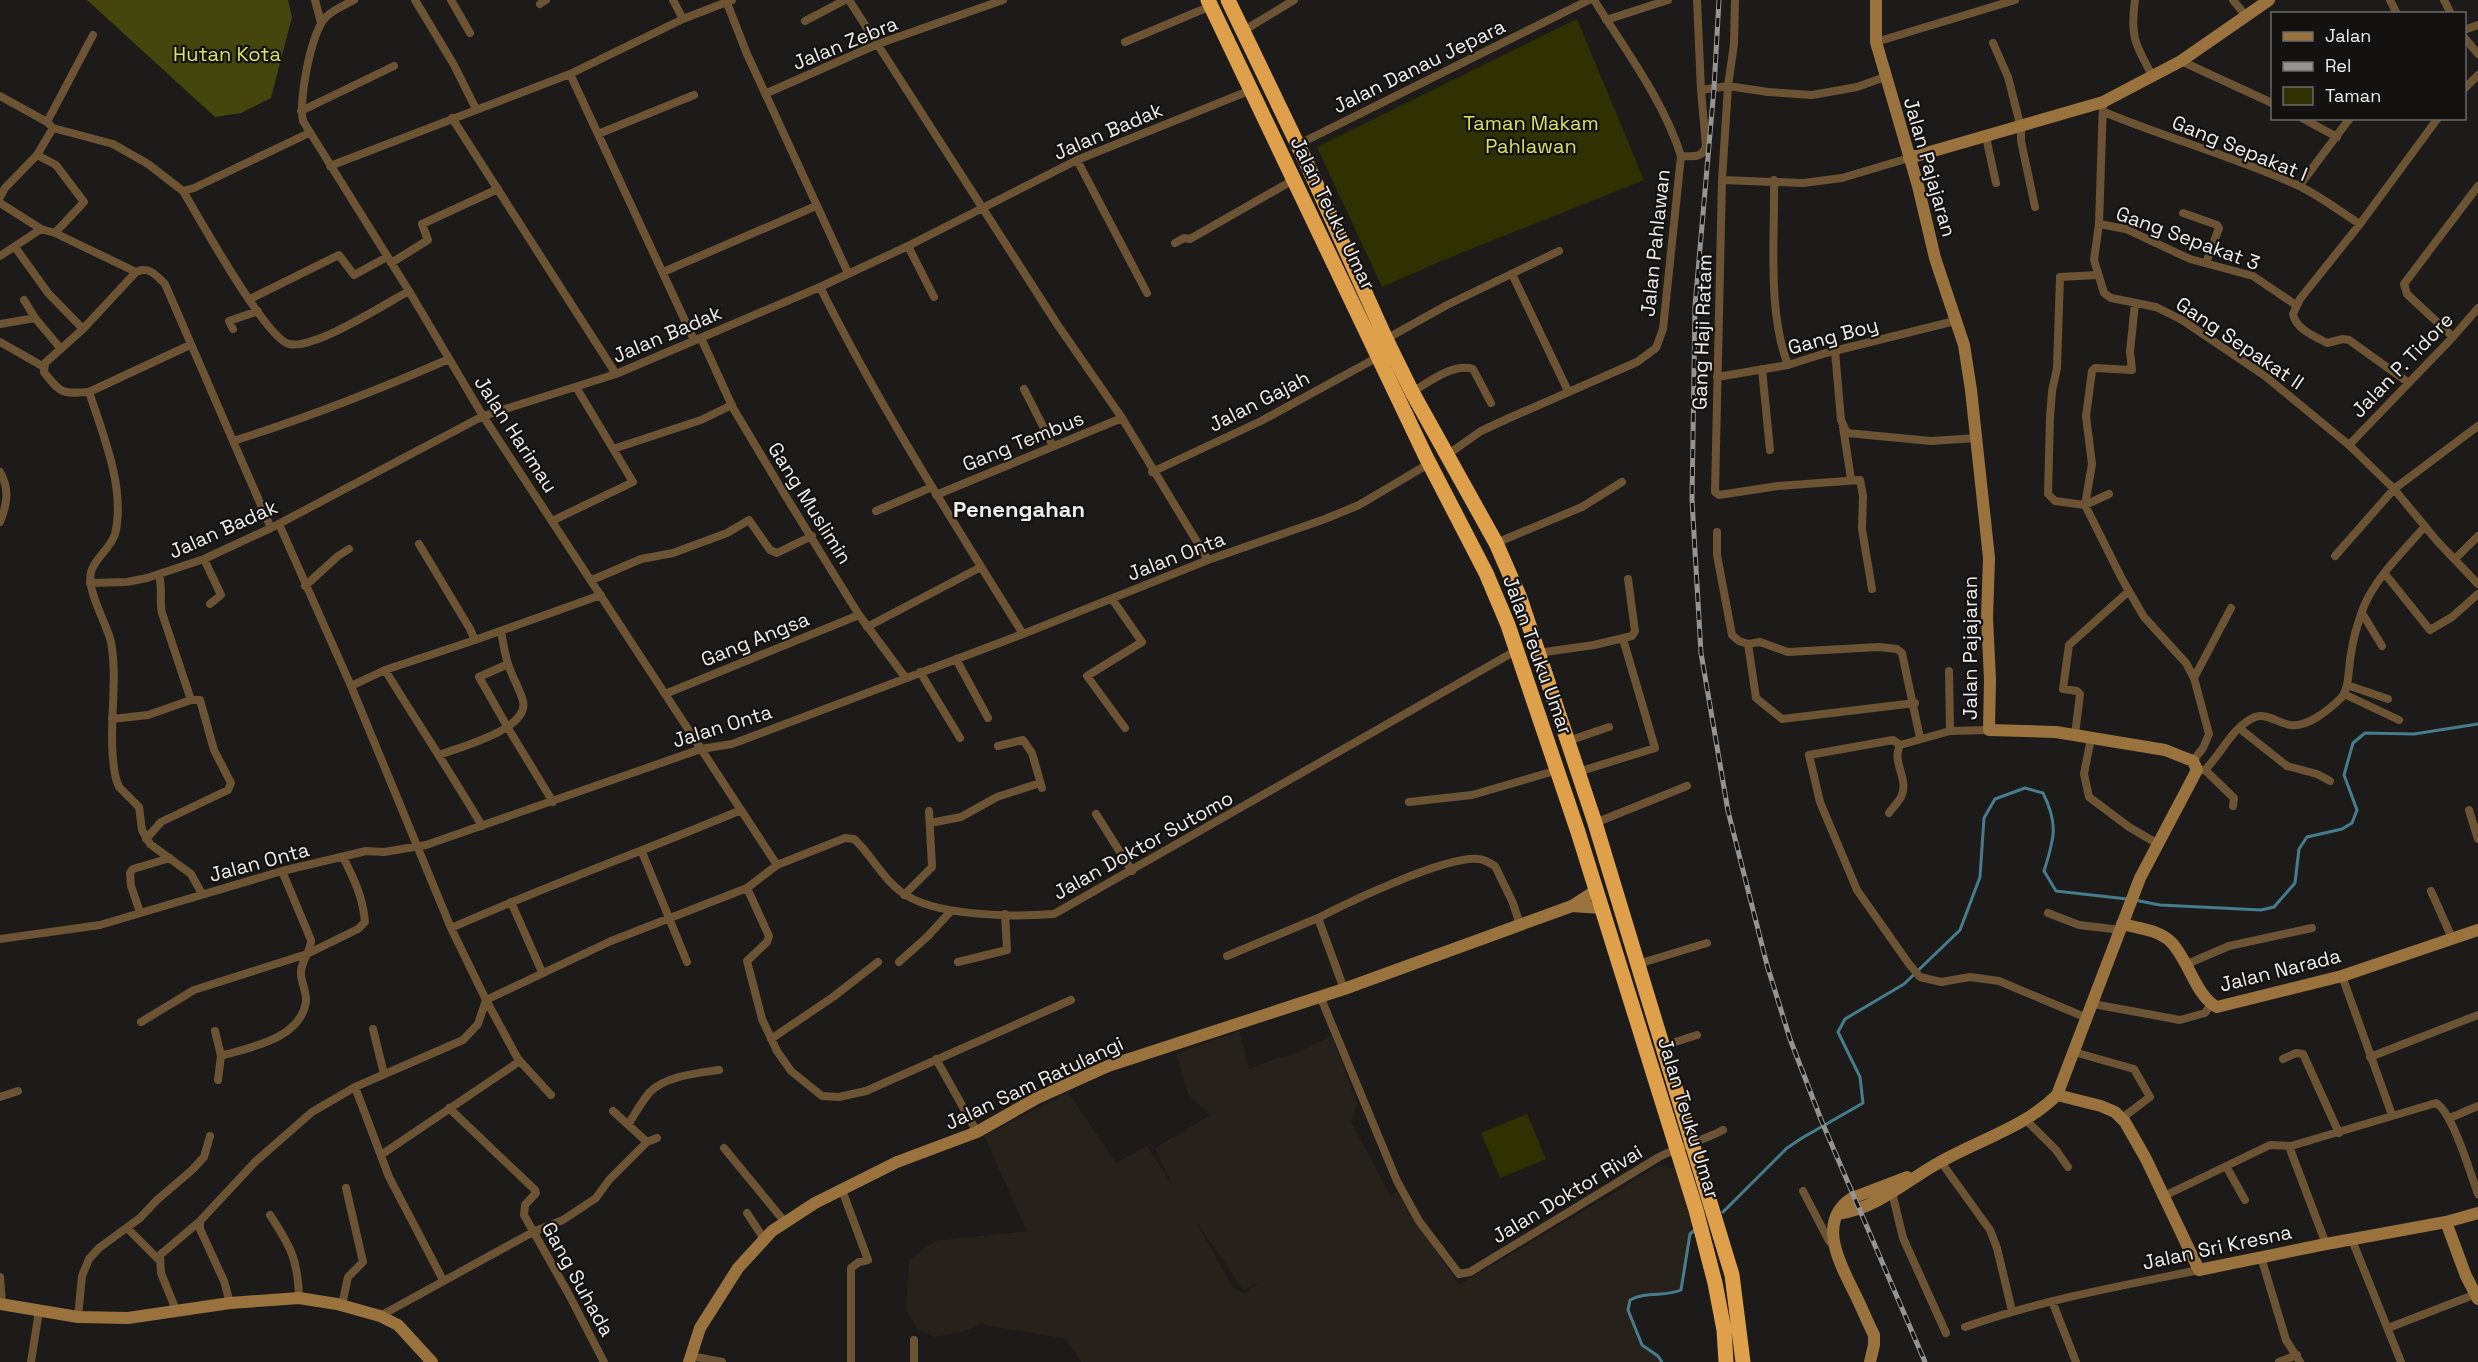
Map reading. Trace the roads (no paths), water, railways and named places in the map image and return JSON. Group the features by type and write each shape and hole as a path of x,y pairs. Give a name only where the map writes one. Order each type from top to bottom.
{"highway":[{"name":"Jalan Teuku Umar","path":"1228,0 1310,173 1362,305 1378,357 1486,573 1517,650 1558,770 1676,1148 1715,1283 1724,1330 1726,1362"},
{"name":"Jalan Teuku Umar","path":"1210,3 1251,90 1362,305 1386,339 1412,392 1496,543 1513,579 1595,823 1732,1275 1743,1362"},
{"path":"1296,179 1310,173"},
{"path":"1607,927 1625,920"},
{"path":"1624,982 1640,970"}],"street":[{"path":"315,0 321,23"},
{"path":"300,111 309,61 321,23 326,16 354,0"},
{"path":"415,0 454,65 476,109"},
{"path":"451,0 470,33"},
{"path":"673,0 683,19"},
{"path":"806,21 847,0 878,44 1057,324 1122,418 1152,472 1208,560"},
{"name":"Jalan Zebra","path":"767,93 878,44 1003,0"},
{"path":"1243,31 1294,0"},
{"name":"Jalan Danau Jepara","path":"1297,145 1589,0"},
{"name":"Jalan Pahlawan","path":"1447,455 1481,431 1637,362 1656,348 1663,329 1681,156 1675,137 1637,69 1594,0"},
{"path":"1606,20 1668,0"},
{"path":"1681,156 1699,156 1704,153 1706,146 1697,0"},
{"name":"Gang Haji Ratam","path":"1716,503 1714,489 1722,180 1728,86 1734,44 1735,0"},
{"name":"Jalan Pajajaran","path":"1876,0 1876,42 1920,193 1935,258 1964,345 1977,438 1989,558 1987,618 1990,679 1989,730 2056,732 2165,750 2198,767"},
{"path":"1876,42 2015,0"},
{"path":"2135,0 2134,41 2152,75"},
{"path":"2233,0 2246,16"},
{"path":"1722,180 1774,180 1803,183 1842,178 2103,107 2152,75 2181,61 2269,0"},
{"path":"330,166 570,74 683,19 729,1 747,54 767,93 848,273"},
{"path":"1125,42 1210,3"},
{"path":"93,35 37,155 5,188 0,202 41,229 55,233 136,272 148,270 165,284 233,441 305,586 351,686 450,928 520,1061 551,1095"},
{"path":"2466,39 2478,54"},
{"path":"1993,43 2008,77 2021,128 2021,141 2035,207"},
{"path":"2181,61 2271,103"},
{"path":"300,111 394,66"},
{"name":"Gang Muslimin","path":"570,74 663,272 732,405 859,615 905,677"},
{"path":"2466,87 2478,75"},
{"path":"1701,90 1728,86 1804,96 1857,87 1885,77"},
{"name":"Jalan Badak","path":"90,583 127,582 159,575 204,559 275,526 483,416 616,374 820,287 908,246 1077,160 1251,90"},
{"path":"598,134 694,95"},
{"path":"0,96 50,125 113,144 148,164 183,191 250,299 278,338 291,344 333,333 409,291"},
{"path":"2103,107 2099,224 2094,260 2097,276 2060,277 2057,368 2050,417 2048,494 2055,501 2085,505 2109,494"},
{"name":"Gang Sepakat I","path":"2103,107 2144,129 2192,144 2299,186 2360,224"},
{"name":"Jalan Harimau","path":"300,111 309,133 409,291 483,416 777,864"},
{"path":"452,118 616,374"},
{"path":"2306,120 2337,137"},
{"path":"2299,186 2349,120"},
{"path":"2409,383 2349,340 2343,339 2327,343 2311,335 2294,320 2293,314 2296,305 2360,224 2437,120"},
{"path":"183,191 259,159 309,133"},
{"path":"1986,137 1996,183"},
{"path":"37,155 56,165 84,202 55,233"},
{"path":"1077,160 1147,292"},
{"path":"1175,243 1184,238 1190,239 1296,179"},
{"path":"1774,180 1776,316 1782,350 1788,365"},
{"path":"2453,337 2408,294 2404,284 2478,186"},
{"path":"250,299 339,255 354,275 389,260 428,240 422,224 498,189"},
{"path":"663,272 816,206"},
{"path":"2183,213 2217,225 2219,228 2220,231 2206,263"},
{"name":"Gang Sepakat 3","path":"2099,224 2126,230 2190,259 2253,276 2296,305"},
{"path":"0,256 41,229"},
{"path":"908,246 934,297"},
{"path":"15,247 48,293 84,329"},
{"path":"1386,339 1447,305 1559,250"},
{"path":"136,272 84,329 44,365 44,372 61,392 70,394 89,392 190,345"},
{"path":"1512,274 1568,391"},
{"name":"Gang Sepakat II","path":"2097,276 2107,296 2156,307 2182,320 2265,376 2349,445 2394,489 2478,584"},
{"path":"820,287 863,372 1023,634"},
{"path":"24,300 35,318 61,349"},
{"path":"1870,1362 1875,1345 1874,1335 1834,1246 1833,1233 1838,1214 1849,1212 2034,1115 2057,1095 2140,878 2198,767 2209,734 2194,678 2186,663 2144,617 2085,505 2092,464 2086,416 2092,371 2095,368 2132,370 2130,352 2135,303"},
{"name":"Jalan P. Tidore","path":"2349,445 2475,317 2478,308"},
{"path":"234,329 229,321 258,311"},
{"path":"0,324 35,318"},
{"name":"Gang Boy","path":"1717,377 1788,365 1955,321"},
{"path":"0,342 44,365"},
{"path":"1835,351 1851,479"},
{"name":"Jalan Gajah","path":"1152,472 1273,415 1378,357"},
{"path":"233,441 302,419 449,359"},
{"path":"1412,392 1452,370 1465,366 1473,369 1491,403"},
{"path":"1762,369 1770,450"},
{"path":"552,521 633,482 576,387"},
{"path":"1023,389 1053,446"},
{"path":"89,392 106,440 119,511 114,537 91,571 90,583 110,642 111,719 115,776 119,787 138,807 146,839 153,849 170,858 191,874 202,894"},
{"path":"613,449 701,420 732,405"},
{"name":"Gang Tembus","path":"876,511 934,491 1122,418"},
{"path":"2335,556 2394,489 2478,426"},
{"path":"1843,427 1847,433 1898,440 1931,441 1977,438"},
{"name":"Jalan Onta","path":"0,939 84,929 282,871 366,851 384,852 416,846 553,802 701,749 732,744 1023,634 1208,560 1359,505 1430,463"},
{"path":"0,472 6,489 7,504 0,522"},
{"path":"1714,489 1719,495 1778,486 1857,479 1862,483 1862,529 1872,589"},
{"path":"1496,543 1582,507 1622,482"},
{"path":"592,580 641,559 672,553 727,533 749,520 770,550 777,553 812,536"},
{"path":"2198,767 2240,728 2258,716 2293,726 2299,725 2325,711 2344,694 2354,638 2366,603 2385,574 2425,526"},
{"path":"1717,532 1717,555 1732,635 1748,644 1760,642 1788,652 1879,647 1898,649 1902,653 1915,704 1920,738"},
{"path":"2455,559 2478,536"},
{"path":"419,544 475,640"},
{"path":"305,586 349,549"},
{"path":"204,559 221,595 210,604"},
{"path":"867,627 981,567"},
{"path":"2385,574 2430,630 2452,617 2478,594"},
{"path":"159,575 163,594 160,606 191,700"},
{"path":"1538,653 1632,636 1635,631 1628,579"},
{"path":"2075,735 2080,694 2077,691 2063,689 2069,645 2129,591"},
{"path":"351,686 385,670 601,595"},
{"path":"1112,599 1142,642 1087,676 1125,728"},
{"path":"2194,678 2231,608"},
{"path":"2362,613 2382,646"},
{"name":"Gang Angsa","path":"664,694 859,615"},
{"path":"439,755 508,728 519,720 524,703 508,664 501,631"},
{"path":"1578,772 1655,748 1623,639"},
{"path":"1748,644 1756,698 1782,719 1915,704"},
{"name":"Jalan Doktor Sutomo","path":"777,864 835,841 854,838 889,881 910,899 951,910 1028,916 1054,914 1517,650"},
{"path":"956,659 988,718"},
{"path":"508,664 479,676 553,802"},
{"path":"385,670 482,826"},
{"path":"1949,671 1950,731"},
{"path":"920,672 960,738"},
{"path":"2347,685 2388,699"},
{"path":"2344,694 2399,720"},
{"path":"111,719 148,715 191,700 201,702 214,750 231,786 228,790 161,822 146,839"},
{"path":"1568,741 1609,727"},
{"path":"2240,728 2287,766 2317,774 2330,782"},
{"path":"1900,745 1950,731 1989,730"},
{"path":"2091,738 2084,774 2089,797 2128,827 2158,844"},
{"path":"930,823 961,817 997,797 1041,786 1032,753 1023,740 998,746"},
{"path":"1900,745 1893,740 1809,755 1820,802 1846,868 1866,906 1909,964 1920,977 1927,981 1941,982 1970,977 1999,981 2087,1018"},
{"path":"1888,813 1901,797 1903,790 1897,759 1900,745"},
{"path":"2198,767 2234,798 2233,806"},
{"path":"1409,802 1472,795 1558,770"},
{"path":"1595,823 1687,786"},
{"path":"450,928 741,810"},
{"path":"2469,810 2478,839"},
{"path":"904,895 931,870 933,863 929,811"},
{"path":"1096,814 1132,871"},
{"path":"642,852 687,962"},
{"path":"141,1022 194,990 307,954 358,929 365,922 360,892 343,857"},
{"path":"140,912 131,886 130,873 133,869 170,858"},
{"path":"1227,956 1342,905 1441,865 1477,859 1494,866 1501,875 1520,925"},
{"path":"176,1310 164,1284 160,1255 200,1221 255,1162 312,1112 355,1087 463,1040 478,1024 486,1000 610,942 747,888 777,864"},
{"path":"221,1056 268,1040 297,1024 306,1000 306,989 301,970 311,943 308,930 282,871"},
{"path":"747,888 769,936 767,942 747,961 762,1019 771,1039 791,1071 822,1096 831,1098 866,1091 1071,1000"},
{"name":"Jalan Sam Ratulangi","path":"690,1359 700,1328 717,1300 738,1269 764,1239 784,1221 842,1190 897,1162 976,1132 1037,1098 1108,1066 1344,989 1572,906 1595,891"},
{"path":"2431,891 2452,938"},
{"path":"511,902 542,972"},
{"name":"Jalan Sam Ratulangi","path":"1572,906 1602,908"},
{"path":"899,962 928,936 951,910"},
{"path":"2048,913 2079,925 2122,927"},
{"path":"958,962 1007,950 1005,914"},
{"path":"1317,918 1344,989"},
{"name":"Jalan Narada","path":"2122,927 2162,936 2171,942 2187,964 2206,1000 2217,1007 2342,976 2478,930"},
{"path":"2187,964 2229,946 2312,928"},
{"path":"1640,970 1707,943"},
{"path":"771,1039 833,997 878,962"},
{"path":"2342,976 2392,1115"},
{"name":"Jalan Doktor Rivai","path":"1320,996 1397,1181 1419,1221 1459,1274 1470,1272 1676,1148 1704,1140 1723,1130"},
{"path":"2093,1004 2180,1020 2205,1013 2211,1004"},
{"path":"2370,1057 2478,1015"},
{"path":"374,1029 384,1074"},
{"path":"215,1031 221,1056 218,1080"},
{"path":"1663,1046 1697,1035"},
{"path":"2074,1052 2134,1069 2150,1097 2122,1118"},
{"path":"2283,1059 2296,1053 2303,1054 2338,1133"},
{"path":"936,1059 976,1132"},
{"path":"381,1155 520,1061"},
{"path":"628,1125 640,1104 657,1086 679,1078 719,1070"},
{"path":"355,1087 389,1177 443,1280"},
{"path":"0,1097 18,1091"},
{"path":"2057,1095 2101,1106 2122,1118 2146,1159 2199,1270"},
{"path":"2164,1196 2270,1145 2290,1146 2436,1102 2442,1106 2450,1118 2478,1194"},
{"path":"2450,1118 2478,1106"},
{"name":"Gang Suhada","path":"449,1108 535,1190 536,1193 525,1205 524,1215 604,1362"},
{"path":"613,1111 647,1142"},
{"path":"2025,1119 2068,1167"},
{"path":"78,1317 82,1276 89,1259 200,1162 204,1157 210,1136"},
{"path":"380,1316 533,1232 563,1220 596,1198 609,1180 647,1142 657,1138"},
{"path":"2290,1146 2326,1244"},
{"path":"724,1148 784,1221"},
{"path":"1941,1162 1990,1230 1997,1248 2012,1311"},
{"path":"2226,1166 2245,1200"},
{"path":"342,1305 348,1277 360,1268 363,1262 345,1188"},
{"path":"1891,1189 1903,1238 1946,1333"},
{"path":"842,1190 868,1260 859,1262 851,1268 852,1362"},
{"path":"1803,1191 1828,1241 1834,1246"},
{"path":"747,1213 764,1239"},
{"name":"Jalan Sri Kresna","path":"1965,1327 2012,1311 2052,1301 2261,1257 2446,1222 2478,1213"},
{"path":"270,1215 292,1252 298,1272 299,1298"},
{"path":"200,1221 200,1229 224,1281 231,1303"},
{"path":"2388,1328 2477,1297 2466,1276 2446,1222"},
{"path":"127,1228 159,1260"},
{"path":"2352,1240 2401,1362"},
{"path":"2261,1257 2286,1340 2299,1359 2279,1362"},
{"path":"0,1277 1,1304 78,1317 128,1318 231,1303 299,1298 342,1305 380,1316 398,1325 432,1362"},
{"path":"2052,1301 2076,1362"},
{"path":"31,1362 39,1311"},
{"path":"914,1340 914,1362"},
{"path":"690,1359 722,1362"}],"waterway":[{"path":"2134,900 2160,905 2261,910 2274,907 2295,883 2299,849 2307,837 2342,829 2352,823 2357,810 2344,775 2353,743 2365,733 2414,734 2478,724"},
{"path":"1723,1212 1787,1148 1863,1103 1860,1077 1838,1032 1845,1019 1904,984 1960,930 1980,877 1984,818 1995,799 2025,788 2043,793 2053,823 2052,841 2044,871 2056,891 2127,899"},
{"path":"1662,1362 1658,1356 1642,1345 1628,1310 1630,1300 1681,1290 1690,1234 1696,1229"}],"railway":[{"path":"1719,0 1714,88 1695,306 1692,500 1701,653 1728,811 1767,965 1790,1039 1822,1122 1925,1362"}],"district":[{"name":"Penengahan","path":"1019,509"}],"park label":[{"name":"Hutan Kota","path":"227,54"},
{"name":"Taman Makam Pahlawan","path":"1531,134"}]}
